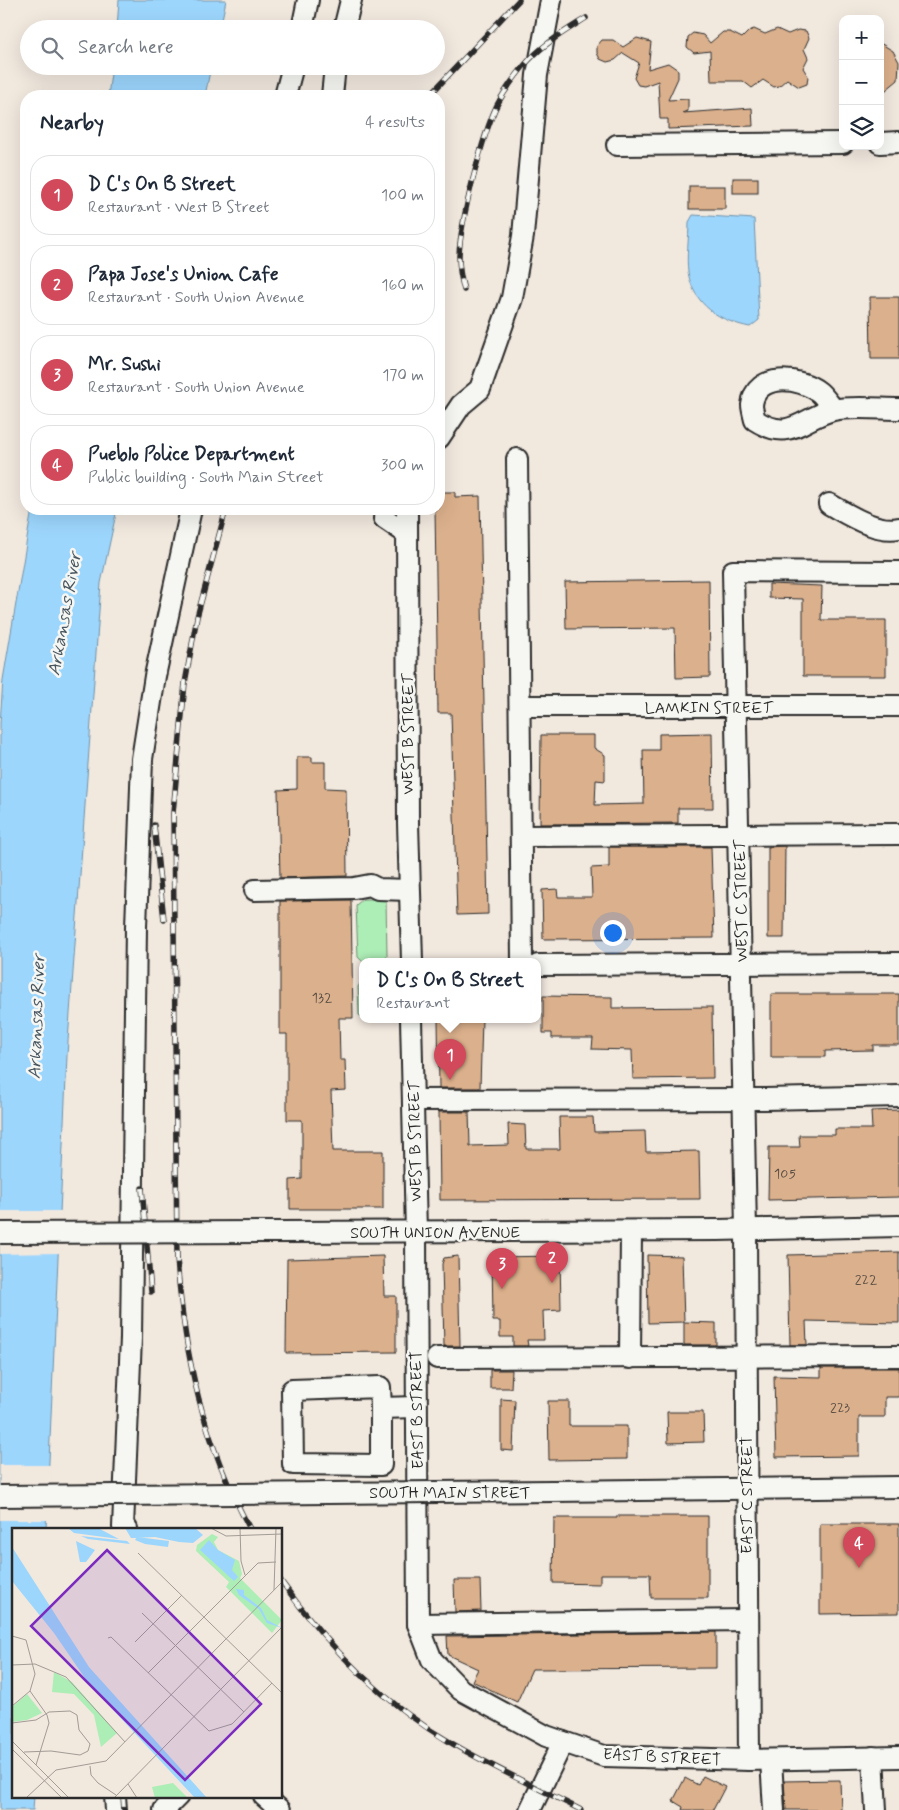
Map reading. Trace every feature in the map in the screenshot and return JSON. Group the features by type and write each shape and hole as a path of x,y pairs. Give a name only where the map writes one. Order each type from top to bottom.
{"street":[{"path":"304,20 308,0"},
{"path":"346,20 351,0"},
{"path":"445,429 461,405 480,389 512,298 523,236 537,75 551,0"},
{"path":"286,90 290,75"},
{"path":"332,90 334,75"},
{"path":"884,143 899,142"},
{"path":"617,145 839,144"},
{"path":"834,410 899,409"},
{"path":"517,459 522,958"},
{"path":"829,504 866,523 893,530 899,528"},
{"path":"124,1528 131,1338 136,927 142,759 154,676 190,515"},
{"name":"WEST B STREET","path":"407,515 412,958"},
{"path":"384,518 406,533"},
{"name":"WEST C STREET","path":"746,1230 733,571 899,572"},
{"name":"LAMKIN STREET","path":"520,706 899,706"},
{"path":"521,836 899,834"},
{"path":"255,890 354,888 370,885 378,889 410,890"},
{"path":"541,965 899,963"},
{"name":"WEST B STREET","path":"412,1023 416,1233"},
{"path":"413,1100 743,1100 899,1096"},
{"name":"SOUTH UNION AVENUE","path":"0,1233 416,1233 746,1230 899,1226"},
{"name":"EAST C STREET","path":"746,1230 745,1358 749,1760"},
{"path":"630,1358 631,1231"},
{"name":"EAST B STREET","path":"416,1233 418,1624 432,1660 461,1690 546,1736 604,1756 749,1760 899,1757"},
{"path":"437,1358 899,1356"},
{"path":"380,1387 381,1408 381,1465 293,1464 292,1390 380,1387"},
{"path":"381,1408 416,1407"},
{"name":"SOUTH MAIN STREET","path":"0,1496 899,1487"},
{"path":"418,1624 747,1620"},
{"path":"530,1810 563,1742"},
{"path":"872,1757 876,1810"},
{"path":"772,1760 774,1810"},
{"path":"164,1810 176,1798"},
{"path":"266,1798 280,1810"}],"green space":[{"path":"363,899 386,899 387,956 385,958 358,957 356,905"}],"water":[{"path":"119,0 226,0 222,20 118,20"},
{"path":"111,75 209,75 206,90 109,90"},
{"path":"693,215 754,219 759,320 750,327 719,316 702,303 696,294 691,284 687,266 689,222"},
{"name":"Arkansas River","path":"31,515 116,515 101,583 67,1055 46,1528 12,1528 12,1798 34,1798 33,1810 0,1810 0,723 3,680"}],"pier":[{"path":"0,1211 62,1211 61,1253 0,1254"},
{"path":"0,1465 51,1465 49,1520 0,1520"}],"building":[{"path":"754,29 765,34 777,29 788,34 798,30 806,31 809,38 804,49 808,58 803,68 808,76 807,84 799,87 787,79 779,86 774,87 763,80 752,88 743,81 711,81 710,51 694,53 687,47 688,37 693,33 703,35 710,43 723,32 730,32 742,38"},
{"path":"637,38 651,42 648,69 668,63 678,70 678,78 668,100 688,99 688,111 683,113 752,108 753,126 668,129 668,119 660,119 658,81 644,86 638,85 634,78 639,63 623,53 615,60 607,62 600,59 597,53 597,46 602,40 613,40 623,47"},
{"path":"884,45 893,51 899,62 898,80 884,92"},
{"path":"733,178 758,178 758,193 733,193"},
{"path":"689,186 725,186 725,209 689,209"},
{"path":"870,297 899,297 899,359 871,359"},
{"path":"445,492 455,492 455,497 480,496 488,914 457,915 451,713 438,713 435,515 445,515"},
{"path":"709,580 710,677 676,678 675,628 566,629 565,582"},
{"path":"769,584 822,586 821,620 886,620 886,676 803,676 803,599 769,598"},
{"path":"712,733 713,808 678,808 678,823 540,824 541,735 594,735 594,748 605,755 605,781 596,780 595,805 644,804 643,750 659,750 659,734"},
{"path":"297,757 312,757 312,762 325,762 325,788 346,789 347,876 280,878 278,790 297,789"},
{"path":"785,846 784,938 768,938 768,847"},
{"path":"609,847 711,847 714,938 543,939 542,890 557,889 558,897 592,897 591,868 609,867"},
{"path":"351,900 353,1018 339,1018 340,1060 345,1060 346,1090 331,1091 333,1151 383,1151 383,1209 290,1209 290,1180 302,1179 302,1120 287,1120 287,1034 280,1034 280,901"},
{"path":"771,994 899,994 899,1045 873,1045 873,1050 825,1051 825,1057 771,1057"},
{"path":"543,996 612,997 612,1008 712,1007 713,1078 633,1079 632,1050 592,1049 593,1038 552,1038 552,1033 543,1033"},
{"path":"438,1023 482,1023 480,1088 439,1088"},
{"path":"899,1110 899,1197 768,1200 769,1147 800,1147 799,1135 835,1135 835,1129 872,1129 871,1111"},
{"path":"439,1112 469,1112 470,1146 509,1145 508,1124 525,1125 526,1149 560,1149 559,1117 593,1117 594,1132 645,1131 646,1152 699,1151 700,1199 440,1200"},
{"path":"899,1252 899,1323 806,1321 807,1345 790,1345 788,1255"},
{"path":"647,1255 682,1256 684,1322 648,1323"},
{"path":"383,1256 384,1296 396,1296 396,1352 286,1353 287,1259"},
{"path":"458,1256 460,1346 444,1346 442,1264 444,1258"},
{"path":"560,1256 561,1310 543,1311 544,1340 527,1340 528,1346 513,1346 513,1337 500,1337 500,1321 493,1321 492,1257"},
{"path":"684,1322 716,1323 716,1345 684,1345"},
{"path":"821,1368 899,1368 899,1397 885,1397 885,1417 859,1417 859,1456 776,1457 774,1376 821,1377"},
{"path":"490,1370 512,1370 511,1388 490,1388"},
{"path":"501,1399 515,1400 513,1451 501,1450"},
{"path":"548,1401 569,1401 569,1426 627,1426 627,1459 549,1460"},
{"path":"667,1412 703,1412 704,1442 668,1443"},
{"path":"617,1516 708,1516 708,1598 651,1598 650,1574 600,1574 600,1584 553,1583 554,1518 617,1518"},
{"path":"820,1524 899,1524 899,1613 820,1614"},
{"path":"454,1580 480,1580 481,1611 455,1612"},
{"path":"716,1632 716,1668 532,1669 517,1702 472,1681 478,1669 448,1655 447,1636"},
{"path":"703,1776 725,1787 713,1810 682,1810 683,1807 673,1801 685,1778 698,1785"},
{"path":"840,1780 841,1810 786,1810 784,1781"}],"railway":[{"path":"435,90 519,0"},
{"path":"464,290 459,256 463,223 485,137 497,105 513,80 537,52 586,18"},
{"path":"224,515 197,617 185,683 173,813 177,1258 185,1330 198,1398 220,1463 250,1528"},
{"path":"154,825 164,920"},
{"path":"142,1188 151,1292"},
{"path":"282,1582 337,1651 403,1711 469,1753 581,1810"},
{"path":"123,1798 124,1810"}],"place":[{"name":"D C's On B Street","path":"450,1080"},
{"name":"Papa Jose's Union Cafe","path":"552,1283"},
{"name":"Mr. Sushi","path":"502,1289"},
{"name":"Pueblo Police Department","path":"859,1568"}]}
